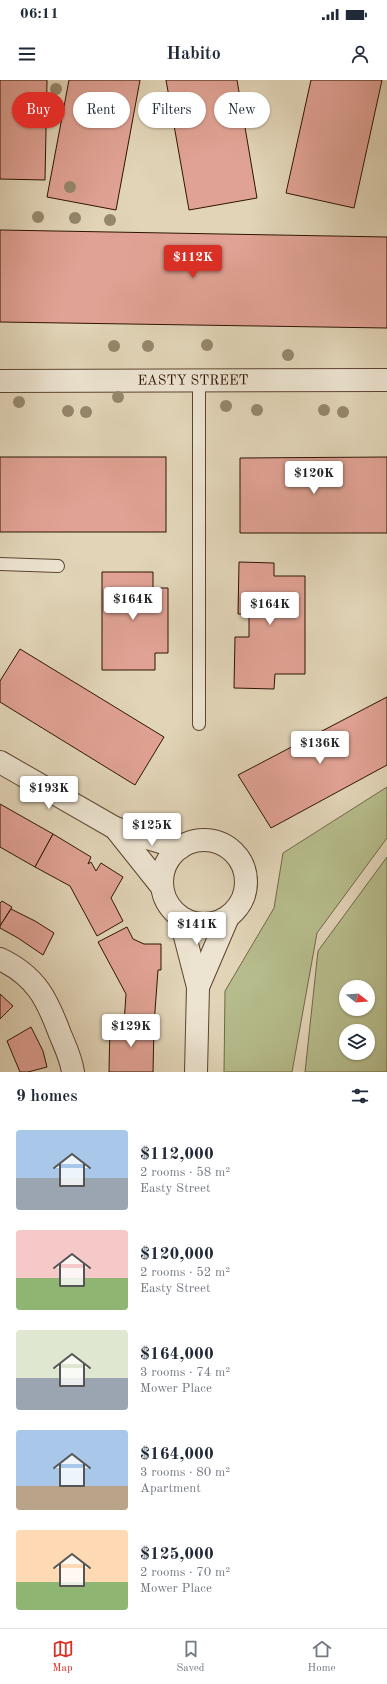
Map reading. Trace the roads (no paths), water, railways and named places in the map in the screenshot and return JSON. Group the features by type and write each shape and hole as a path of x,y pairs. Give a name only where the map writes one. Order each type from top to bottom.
{"street":[{"name":"EASTY STREET","path":"0,381 387,380"},
{"path":"0,762 115,828 180,848"},
{"path":"115,828 162,887 171,909 180,917 192,923 204,925 217,923 228,917 238,908 244,896 247,883 245,870 239,858 230,848 218,842 205,840 192,842 180,848 172,856 166,865 162,887"},
{"path":"180,917 198,987 196,1072"},
{"path":"198,987 228,917"},
{"path":"0,959 24,974 40,989 49,1004 71,1062 72,1072"}],"lane":[{"path":"199,381 199,724"},
{"path":"0,564 58,566"}]}
